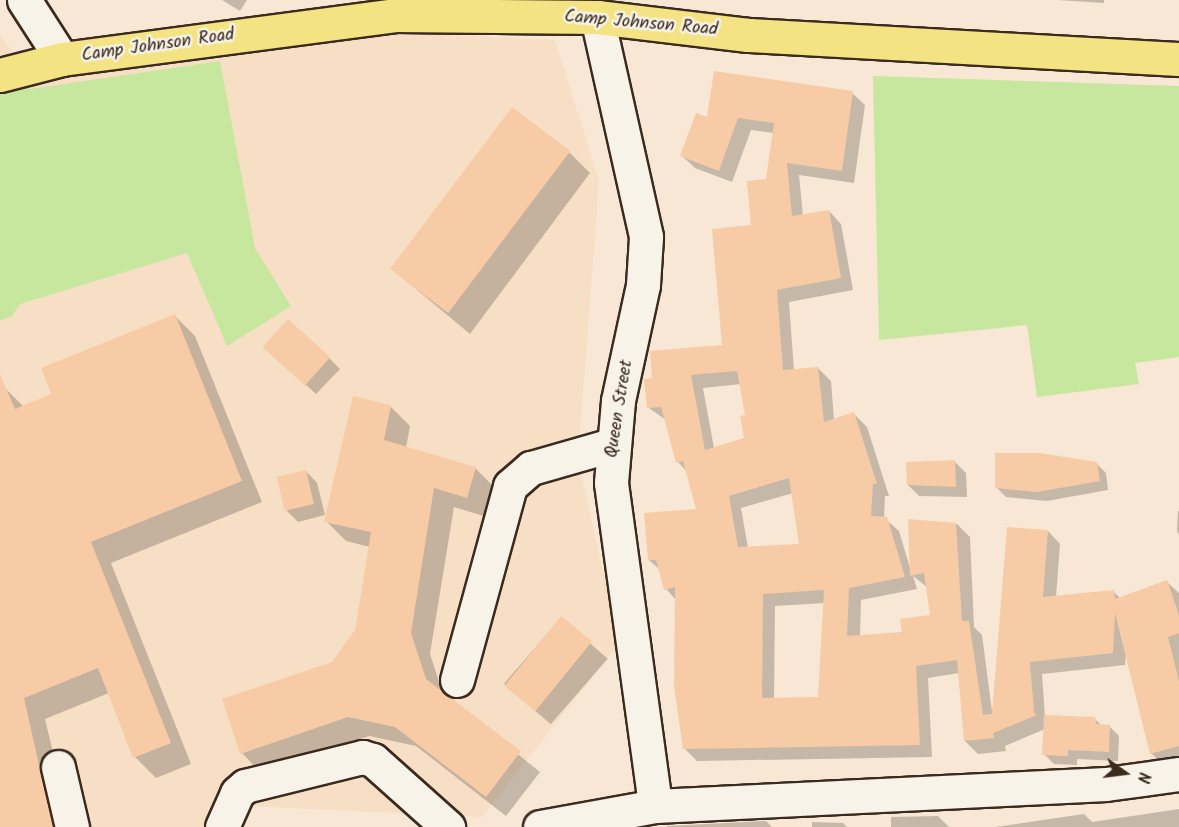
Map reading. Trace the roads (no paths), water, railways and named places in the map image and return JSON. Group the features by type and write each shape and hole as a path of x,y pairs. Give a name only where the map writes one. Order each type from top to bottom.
{"main road":[{"name":"Camp Johnson Road","path":"0,75 62,59 395,15 597,17 748,35 1179,59"}],"street":[{"path":"24,0 62,59"},
{"name":"Queen Street","path":"597,17 646,237 643,285 612,445 614,514 655,806"},
{"path":"457,680 510,486 531,468 612,445"},
{"path":"222,827 237,793 245,786 362,757 373,760 448,827"},
{"path":"58,767 72,827"},
{"path":"540,827 655,806 1106,784 1179,774"}]}
